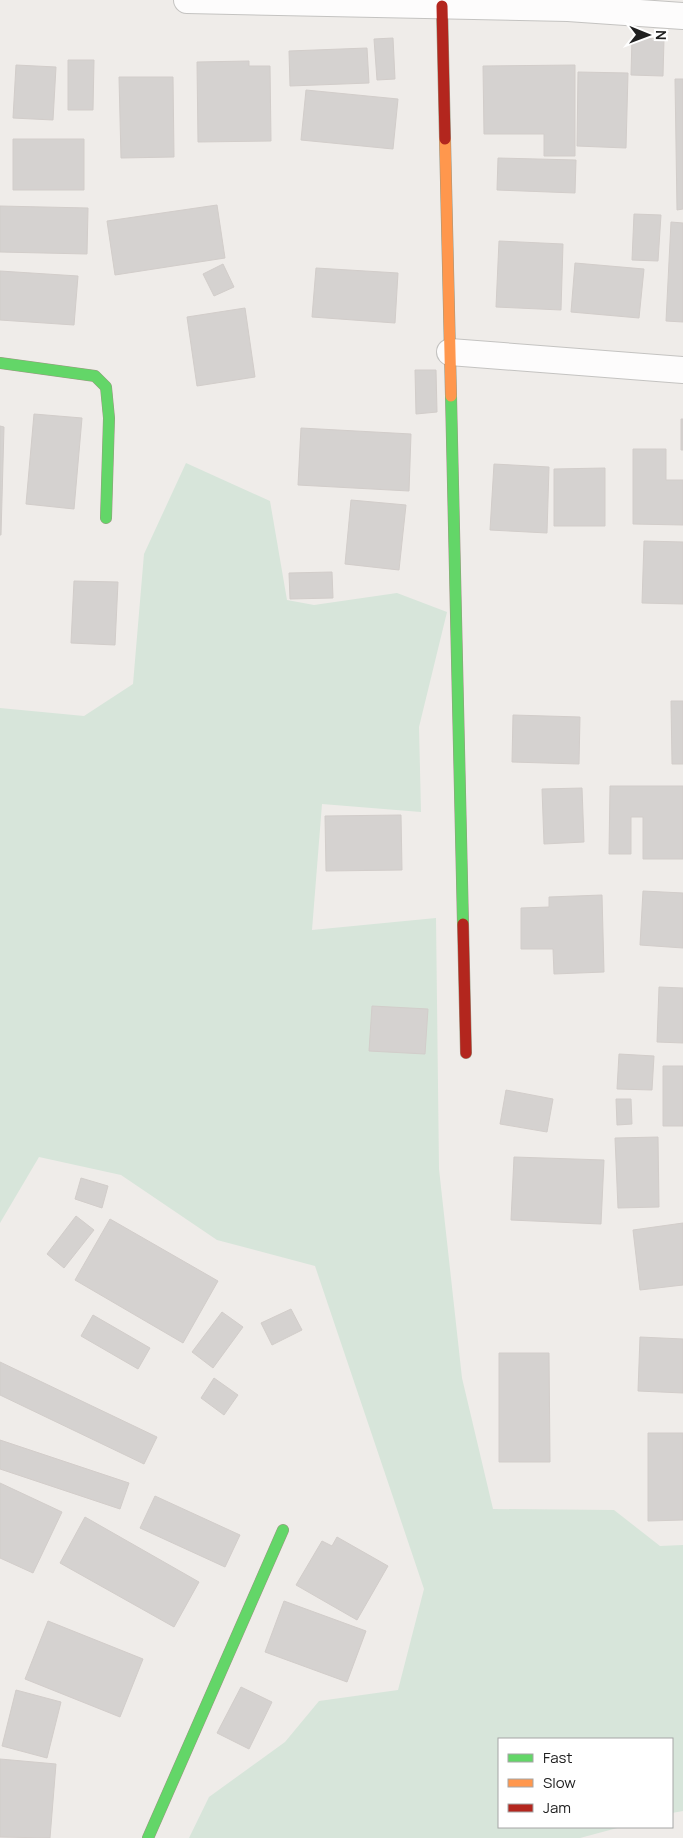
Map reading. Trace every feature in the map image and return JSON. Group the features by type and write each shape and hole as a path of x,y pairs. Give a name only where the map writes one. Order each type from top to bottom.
{"street":[{"path":"186,0 568,8 683,16"},
{"path":"442,6 466,1053"},
{"path":"450,352 683,370"},
{"path":"0,363 95,376 106,387 110,418 106,518"},
{"path":"148,1838 284,1530"}],"shaded area":[{"path":"186,463 270,501 287,600 314,605 397,593 447,612 419,727 421,812 322,804 312,930 436,918 439,1169 462,1378 493,1509 614,1510 660,1546 683,1545 683,1811 673,1813 673,1738 498,1738 498,1828 617,1828 580,1838 189,1838 209,1797 285,1742 319,1701 398,1690 424,1589 315,1266 217,1240 121,1175 39,1157 0,1223 0,708 84,716 133,684 144,554"}],"building":[{"path":"393,38 395,79 377,80 374,39"},
{"path":"632,38 664,39 663,76 631,75"},
{"path":"367,48 369,83 290,86 289,51"},
{"path":"68,60 94,60 93,110 68,110"},
{"path":"249,61 249,66 270,66 271,141 198,142 197,62"},
{"path":"16,65 56,67 53,120 13,118"},
{"path":"575,65 575,156 544,156 544,134 484,134 483,66"},
{"path":"578,72 628,73 626,148 577,146"},
{"path":"119,77 173,77 174,157 121,158"},
{"path":"675,79 683,79 683,209 677,210"},
{"path":"306,90 398,99 393,149 301,140"},
{"path":"13,139 84,139 84,190 13,190"},
{"path":"498,158 576,160 575,193 497,190"},
{"path":"217,205 225,258 115,275 107,221"},
{"path":"0,206 88,208 87,254 0,252"},
{"path":"634,214 661,215 658,261 632,260"},
{"path":"671,222 683,223 683,322 666,321"},
{"path":"499,241 563,244 561,310 496,307"},
{"path":"575,263 644,269 639,318 571,312"},
{"path":"223,264 234,287 214,296 203,274"},
{"path":"316,268 398,273 395,323 312,317"},
{"path":"0,271 78,276 74,325 0,320"},
{"path":"245,308 255,377 197,386 187,317"},
{"path":"415,370 436,370 437,412 416,414"},
{"path":"34,414 82,418 74,509 26,504"},
{"path":"681,419 683,419 683,450 681,450"},
{"path":"0,426 4,427 1,535 0,535"},
{"path":"301,428 411,434 409,491 298,485"},
{"path":"633,449 666,449 666,480 683,480 683,525 633,524"},
{"path":"494,464 549,467 547,533 490,530"},
{"path":"605,468 605,526 554,526 554,469"},
{"path":"351,500 406,505 399,570 345,564"},
{"path":"644,541 683,542 683,604 642,603"},
{"path":"332,572 333,598 290,599 289,573"},
{"path":"74,581 118,582 115,645 71,643"},
{"path":"671,701 683,701 683,764 672,764"},
{"path":"513,715 580,717 579,764 512,762"},
{"path":"610,786 683,786 683,859 643,859 643,817 631,817 631,854 609,854"},
{"path":"582,788 584,842 544,844 542,789"},
{"path":"401,815 402,870 326,871 325,816"},
{"path":"643,891 683,893 683,948 640,945"},
{"path":"602,895 604,972 554,974 553,949 521,949 521,908 549,907 549,897"},
{"path":"659,987 683,988 683,1043 657,1042"},
{"path":"372,1006 428,1009 425,1054 369,1051"},
{"path":"619,1054 654,1056 652,1090 617,1089"},
{"path":"663,1066 683,1066 683,1126 663,1126"},
{"path":"506,1090 553,1099 547,1132 500,1124"},
{"path":"616,1099 631,1099 632,1124 617,1125"},
{"path":"658,1137 659,1207 618,1208 615,1138"},
{"path":"514,1157 604,1160 601,1224 511,1220"},
{"path":"81,1178 108,1186 102,1208 75,1199"},
{"path":"76,1216 94,1230 64,1268 47,1254"},
{"path":"110,1219 218,1281 183,1343 75,1280"},
{"path":"683,1223 683,1285 640,1290 633,1230"},
{"path":"291,1309 302,1330 272,1345 261,1323"},
{"path":"222,1312 243,1327 213,1368 192,1352"},
{"path":"93,1315 150,1348 138,1369 81,1336"},
{"path":"640,1337 683,1339 683,1393 638,1391"},
{"path":"499,1353 549,1353 550,1462 499,1462"},
{"path":"0,1362 157,1437 144,1464 0,1395"},
{"path":"214,1378 238,1395 224,1415 201,1398"},
{"path":"648,1433 683,1433 683,1520 648,1521"},
{"path":"0,1440 129,1483 120,1509 0,1469"},
{"path":"0,1483 62,1512 33,1573 0,1558"},
{"path":"155,1496 240,1535 225,1567 140,1528"},
{"path":"85,1517 199,1582 174,1627 60,1563"},
{"path":"337,1537 388,1566 357,1620 296,1585 322,1541 332,1546"},
{"path":"284,1601 366,1631 347,1682 265,1652"},
{"path":"48,1621 143,1659 120,1717 25,1679"},
{"path":"241,1687 272,1702 249,1749 217,1733"},
{"path":"16,1690 61,1702 47,1758 2,1746"},
{"path":"0,1759 56,1764 50,1838 0,1837"}],"traffic: fast":[{"path":"0,363 95,376 106,387 109,418 106,518"},
{"path":"451,396 463,924"},
{"path":"148,1838 283,1530"}],"traffic: slow":[{"path":"445,139 451,396"}],"traffic: jam":[{"path":"442,6 445,139"},
{"path":"463,924 466,1053"}]}
